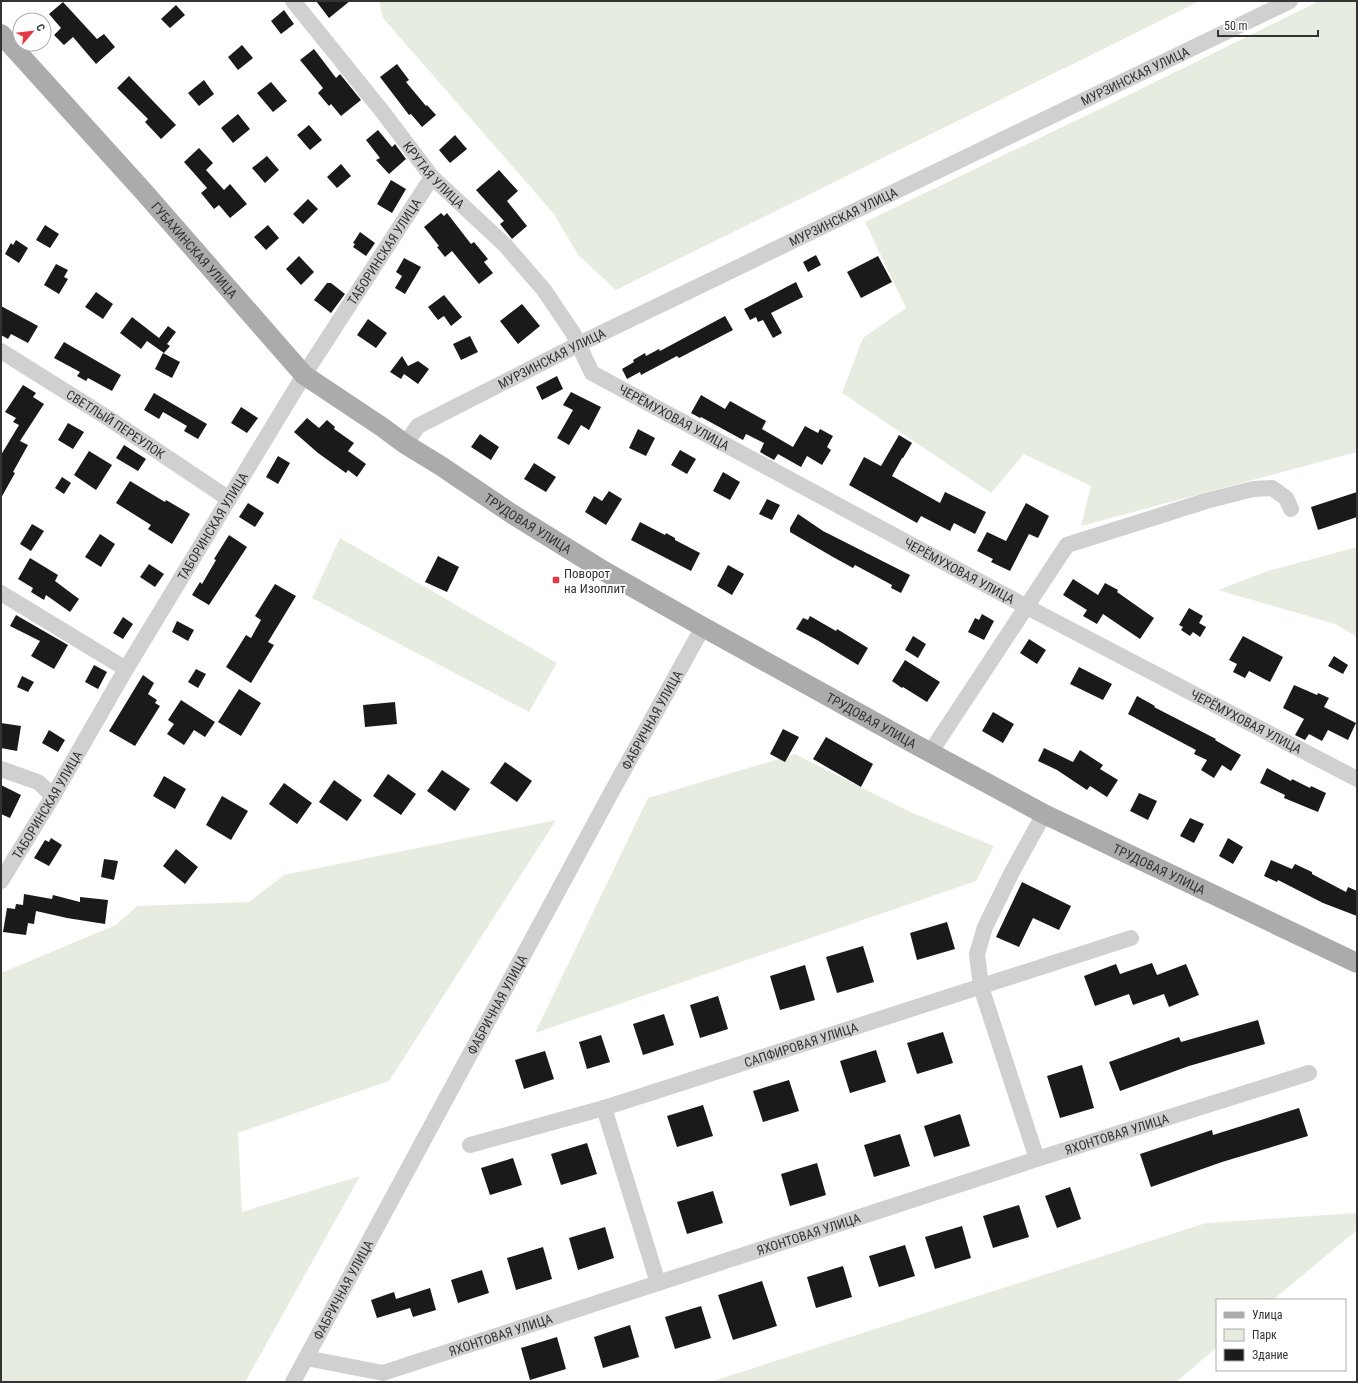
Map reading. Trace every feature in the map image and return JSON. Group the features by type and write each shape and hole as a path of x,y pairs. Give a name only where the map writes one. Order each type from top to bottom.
{"main road":[{"name":"ГУБАХИНСКАЯ УЛИЦА","path":"1,34 144,192 304,375 405,444"},
{"name":"ТРУДОВАЯ УЛИЦА","path":"405,444 441,466 512,514 604,571 703,628 930,753 1044,814 1357,963"}],"street":[{"name":"КРУТАЯ УЛИЦА","path":"293,1 382,111 432,177 505,245 544,290 579,344"},
{"name":"МУРЗИНСКАЯ УЛИЦА","path":"405,444 418,426 579,344 1290,1"},
{"name":"ТАБОРИНСКАЯ УЛИЦА","path":"1,881 53,796 126,669 304,375 432,177"},
{"name":"ЧЕРЁМУХОВАЯ УЛИЦА","path":"579,344 592,373 1027,607 1357,779"},
{"name":"СВЕТЛЫЙ ПЕРЕУЛОК","path":"1,351 111,420 229,499"},
{"path":"930,753 1067,546 1206,501 1253,489 1272,488 1286,498 1291,509"},
{"path":"1,593 126,669"},
{"name":"ФАБРИЧНАЯ УЛИЦА","path":"293,1382 611,793 703,628"},
{"path":"1,769 38,782 53,796"},
{"path":"1037,1159 981,987 977,954 985,927 1012,872 1044,814"},
{"name":"САПФИРОВАЯ УЛИЦА","path":"470,1145 604,1108 1131,938"},
{"name":"ЯХОНТОВАЯ УЛИЦА","path":"306,1358 383,1373 1037,1159 1309,1073"},
{"path":"604,1108 658,1283"}],"green space":[{"path":"379,1 1200,1 616,290 578,255 554,214 383,18"},
{"path":"1319,1 1357,1 1357,452 1081,526 1091,486 1024,454 991,493 842,393 863,338 906,308 865,222 1133,93"},
{"path":"340,538 557,663 529,712 312,598"},
{"path":"1357,547 1357,637 1335,624 1218,590 1268,571"},
{"path":"795,754 910,812 994,846 976,881 535,1033 648,798"},
{"path":"556,820 389,1081 238,1133 242,1212 360,1176 245,1382 1,1382 1,973 116,925 137,906 249,902 284,875"},
{"path":"1357,1213 1357,1230 1274,1299 1216,1299 1216,1348 1176,1382 710,1382 1206,1223"}],"building":[{"path":"316,1 350,1 329,18"},
{"path":"63,2 97,39 104,34 115,47 96,64 73,37 64,45 54,35 61,28 52,18 51,12"},
{"path":"176,5 185,15 170,28 161,19"},
{"path":"284,10 294,24 281,34 271,21"},
{"path":"242,45 253,58 238,70 228,57"},
{"path":"314,49 336,78 340,74 361,100 341,116 331,104 329,106 318,93 323,88 300,60"},
{"path":"397,64 409,80 406,82 426,106 427,105 436,115 422,127 411,114 409,115 380,77"},
{"path":"129,76 176,125 161,139 145,122 148,119 117,88"},
{"path":"204,80 214,94 199,106 188,93"},
{"path":"271,82 287,101 273,112 257,93"},
{"path":"238,114 250,129 233,143 221,128"},
{"path":"309,125 322,140 310,150 297,135"},
{"path":"378,130 392,147 395,144 406,159 389,174 376,160 380,158 366,140"},
{"path":"455,135 467,149 450,163 439,150"},
{"path":"199,148 213,163 206,170 224,190 230,184 247,204 230,218 219,205 214,209 201,193 207,188 184,162"},
{"path":"267,156 279,170 265,183 252,168"},
{"path":"341,164 351,176 337,188 327,177"},
{"path":"499,170 518,191 507,201 527,226 512,239 500,224 504,221 476,190"},
{"path":"391,180 406,189 392,213 377,204"},
{"path":"308,199 318,209 303,224 293,214"},
{"path":"441,213 444,216 447,213 471,244 474,242 488,259 484,262 493,273 479,284 452,251 445,257 437,247 439,246 424,227"},
{"path":"45,225 59,234 50,248 36,240"},
{"path":"268,225 279,238 266,250 254,237"},
{"path":"360,232 375,243 366,256 353,247 355,244 353,243"},
{"path":"16,240 28,248 19,263 5,254 11,243 13,245"},
{"path":"816,255 821,265 808,272 803,262"},
{"path":"299,256 314,272 301,285 286,269"},
{"path":"878,256 892,282 861,298 847,272"},
{"path":"404,258 421,267 405,294 395,288 402,276 396,272"},
{"path":"56,264 68,270 64,277 68,279 59,294 44,285"},
{"path":"796,282 803,297 771,313 782,333 773,338 763,320 758,322 756,317 750,320 744,309"},
{"path":"327,283 331,283 345,294 331,313 314,300"},
{"path":"96,292 113,304 103,319 85,307"},
{"path":"444,295 462,317 451,326 444,316 438,320 428,307"},
{"path":"522,304 540,326 518,344 500,321"},
{"path":"1,306 38,326 28,343 11,334 8,339 1,335"},
{"path":"725,316 733,330 679,358 677,356 641,375 640,372 627,379 622,369 634,362 633,360 645,353 646,356 659,349 660,351"},
{"path":"132,317 159,338 168,326 176,332 167,344 170,346 164,353 147,341 141,349 120,333"},
{"path":"368,319 387,333 376,348 357,335"},
{"path":"470,336 478,352 461,360 453,344"},
{"path":"64,342 121,375 112,391 88,378 86,381 77,376 80,372 54,358"},
{"path":"163,353 180,362 172,378 155,369"},
{"path":"402,356 408,366 418,361 429,369 418,384 404,374 401,379 390,372"},
{"path":"557,376 563,389 542,400 536,387"},
{"path":"23,385 36,393 33,397 44,404 20,441 28,445 1,498 1,455 19,425 13,422 16,418 5,412"},
{"path":"571,392 601,407 589,430 581,425 569,445 557,438 573,410 563,405"},
{"path":"154,393 207,424 198,439 184,431 187,426 163,412 159,419 144,410"},
{"path":"701,395 725,409 730,401 766,421 762,429 793,447 805,426 818,433 820,429 833,436 827,447 831,450 822,465 807,456 801,467 778,454 774,460 760,452 764,443 746,434 743,440 691,413"},
{"path":"241,407 258,418 247,433 231,423"},
{"path":"307,418 319,428 327,420 335,427 334,429 354,443 348,451 366,464 357,477 348,470 346,473 318,453 294,432"},
{"path":"68,423 84,432 73,449 58,440"},
{"path":"638,429 655,438 646,456 629,448"},
{"path":"480,434 499,447 491,460 471,447"},
{"path":"899,435 912,443 892,476 940,503 945,492 986,512 975,534 954,523 950,531 921,516 917,523 849,485 864,457 881,466"},
{"path":"124,445 146,459 138,471 116,458"},
{"path":"680,450 696,459 687,474 671,465"},
{"path":"89,451 112,465 96,490 74,475"},
{"path":"278,456 290,463 278,484 266,477"},
{"path":"534,463 556,477 546,492 524,479"},
{"path":"723,472 740,482 730,500 713,491"},
{"path":"62,477 71,483 64,494 55,488"},
{"path":"130,481 165,502 166,500 190,514 172,544 148,529 151,525 116,503"},
{"path":"609,491 622,499 606,525 585,512 594,496 602,501"},
{"path":"1357,492 1357,517 1318,530 1311,507"},
{"path":"767,499 780,505 772,520 759,514"},
{"path":"248,503 264,513 255,527 239,517"},
{"path":"1026,503 1049,516 1038,538 1029,534 1010,571 991,562 993,559 977,551 987,532 1006,541"},
{"path":"798,514 823,531 910,575 901,593 891,588 892,585 855,565 853,568 790,532 790,528"},
{"path":"640,522 665,535 666,533 675,538 675,540 700,553 691,571 631,540"},
{"path":"32,524 44,531 31,551 20,544"},
{"path":"100,534 115,544 101,567 85,557"},
{"path":"229,535 247,547 209,605 192,595 200,582 202,584 216,560 214,559"},
{"path":"438,556 459,567 447,592 425,582"},
{"path":"30,558 58,575 55,581 79,599 70,612 46,595 44,600 31,592 33,588 18,579"},
{"path":"149,564 164,574 155,587 140,577"},
{"path":"728,565 744,574 732,595 717,586"},
{"path":"1073,579 1098,595 1105,583 1118,590 1117,592 1154,618 1140,639 1103,614 1097,624 1083,616 1087,610 1063,595"},
{"path":"275,584 296,596 268,642 274,645 251,683 226,667 246,635 251,638 261,620 255,616"},
{"path":"1189,608 1203,616 1199,623 1206,627 1200,637 1193,632 1190,636 1181,630 1183,627 1179,625"},
{"path":"982,614 994,621 984,640 968,632 975,618 979,620"},
{"path":"16,615 68,645 54,669 31,656 40,641 10,626"},
{"path":"810,616 836,631 837,629 868,648 858,665 796,629 803,618 808,620"},
{"path":"123,617 133,624 123,639 113,633"},
{"path":"177,621 194,630 188,641 172,632"},
{"path":"913,636 926,644 918,658 905,650"},
{"path":"1243,636 1283,657 1270,682 1249,671 1245,678 1233,672 1237,664 1229,660"},
{"path":"1029,639 1046,650 1037,664 1020,653"},
{"path":"1334,656 1348,665 1343,674 1328,666"},
{"path":"905,660 940,682 927,702 892,681"},
{"path":"94,665 107,672 98,689 85,682"},
{"path":"1079,667 1112,684 1103,700 1070,684"},
{"path":"196,669 206,674 198,688 188,682"},
{"path":"143,675 154,683 148,694 157,700 155,703 160,706 135,746 109,731"},
{"path":"22,676 34,682 28,692 17,687"},
{"path":"1294,685 1317,695 1318,693 1329,698 1324,707 1356,723 1348,740 1328,730 1322,741 1309,734 1305,740 1295,735 1304,719 1283,708"},
{"path":"239,689 261,703 241,736 218,722"},
{"path":"1137,696 1155,706 1154,707 1216,739 1215,740 1241,755 1231,771 1222,765 1214,778 1201,770 1207,760 1194,754 1196,750 1128,714"},
{"path":"181,700 215,722 205,737 194,730 184,745 167,734 174,724 168,720"},
{"path":"395,702 397,724 365,727 363,705"},
{"path":"993,712 1014,724 1003,743 982,731"},
{"path":"1,723 21,726 17,751 1,748"},
{"path":"783,729 799,737 785,762 770,754"},
{"path":"49,730 65,740 58,752 42,743"},
{"path":"826,737 873,764 861,787 813,759"},
{"path":"1044,748 1073,762 1080,750 1103,765 1100,769 1118,780 1107,797 1090,786 1087,790 1057,770 1038,761"},
{"path":"505,762 532,781 517,802 490,783"},
{"path":"1267,768 1291,781 1292,779 1310,788 1311,786 1326,793 1318,812 1284,798 1285,795 1260,783"},
{"path":"442,770 470,789 455,811 427,791"},
{"path":"388,774 416,794 401,815 373,796"},
{"path":"164,776 186,789 175,809 153,796"},
{"path":"334,780 362,800 347,821 319,802"},
{"path":"284,783 312,803 297,824 269,804"},
{"path":"1,785 21,795 10,818 1,814"},
{"path":"1139,793 1157,801 1148,820 1130,811"},
{"path":"222,796 248,811 231,840 206,825"},
{"path":"1190,818 1204,824 1194,843 1180,836"},
{"path":"51,838 62,845 49,866 34,858 45,840 49,842"},
{"path":"1228,838 1243,847 1233,864 1219,856"},
{"path":"176,849 198,867 185,884 163,866"},
{"path":"104,859 118,861 114,880 101,877"},
{"path":"1271,860 1292,869 1295,864 1346,892 1348,887 1357,891 1357,916 1323,903 1278,880 1277,882 1264,876"},
{"path":"1022,882 1071,906 1059,930 1033,918 1019,947 996,937"},
{"path":"24,894 52,899 53,895 80,902 80,897 108,900 105,924 36,911 34,924 28,923 26,935 3,932 7,908 15,909 16,904 23,905"},
{"path":"947,922 955,949 917,960 910,933"},
{"path":"863,946 874,982 837,993 826,957"},
{"path":"1152,963 1157,975 1186,964 1199,995 1169,1007 1164,994 1133,1005 1129,994 1095,1006 1084,976 1116,964 1120,974"},
{"path":"805,965 815,1000 780,1010 770,976"},
{"path":"718,996 728,1029 700,1038 690,1005"},
{"path":"664,1014 674,1045 643,1055 633,1024"},
{"path":"1258,1020 1265,1044 1189,1066 1120,1091 1109,1062 1179,1037 1181,1042"},
{"path":"943,1032 953,1063 917,1074 907,1043"},
{"path":"601,1035 610,1062 587,1069 579,1042"},
{"path":"876,1050 886,1082 850,1093 840,1061"},
{"path":"545,1051 554,1079 524,1089 515,1060"},
{"path":"1082,1065 1094,1108 1060,1118 1047,1076"},
{"path":"789,1080 799,1111 763,1122 753,1091"},
{"path":"703,1105 713,1136 677,1147 667,1116"},
{"path":"1299,1108 1308,1136 1222,1162 1151,1187 1140,1154 1212,1130 1213,1135"},
{"path":"960,1114 970,1146 934,1157 924,1126"},
{"path":"900,1134 910,1166 874,1177 864,1145"},
{"path":"587,1143 597,1174 561,1185 551,1154"},
{"path":"513,1158 522,1185 490,1195 481,1168"},
{"path":"817,1163 826,1195 790,1206 781,1174"},
{"path":"1070,1187 1081,1219 1057,1228 1045,1196"},
{"path":"713,1191 723,1223 687,1234 677,1202"},
{"path":"1019,1205 1029,1237 993,1248 983,1216"},
{"path":"962,1226 971,1258 935,1269 925,1237"},
{"path":"605,1227 614,1258 578,1270 569,1238"},
{"path":"905,1245 915,1276 879,1287 869,1256"},
{"path":"543,1247 552,1279 516,1290 507,1258"},
{"path":"843,1266 852,1297 816,1308 807,1277"},
{"path":"482,1270 489,1293 458,1303 451,1280"},
{"path":"762,1281 777,1326 733,1340 718,1295"},
{"path":"430,1288 436,1310 413,1317 410,1308 377,1318 371,1300 394,1292 396,1299"},
{"path":"701,1306 711,1338 675,1349 665,1317"},
{"path":"630,1325 639,1357 603,1368 594,1337"},
{"path":"557,1337 566,1369 530,1380 521,1348"}],"place":[{"name":"Поворот на Изоплит","path":"556,580"}]}
